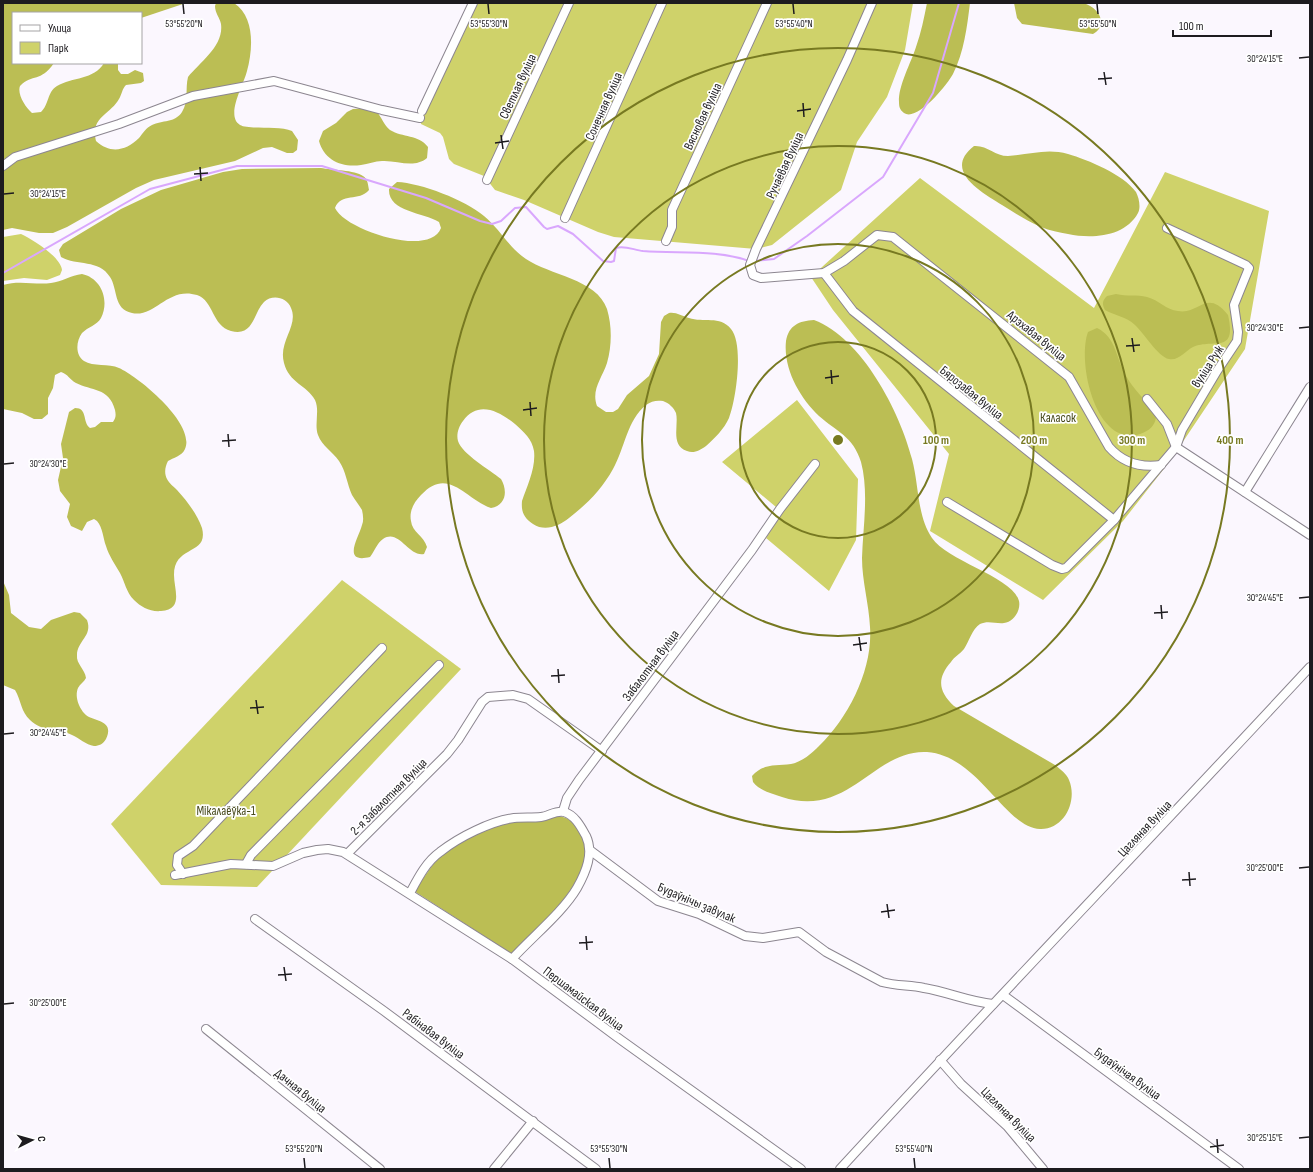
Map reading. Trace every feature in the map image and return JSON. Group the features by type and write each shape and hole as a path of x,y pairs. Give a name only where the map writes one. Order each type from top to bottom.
{"street":[{"path":"3,166 15,156 119,124 193,96 274,81 382,110 421,114 473,3"},
{"name":"Светлая вуліца","path":"487,180 569,3"},
{"name":"Сонечная вуліца","path":"565,218 662,3"},
{"name":"Вясновая вуліца","path":"666,241 672,227 672,210 767,3"},
{"name":"Ручаёвая вуліца","path":"824,273 761,278 753,275 751,262 844,67 872,3"},
{"name":"вуліца Руж","path":"1167,228 1246,264 1249,268 1234,305 1238,332 1237,342 1214,376 1182,430 1176,447"},
{"name":"Арэхавая вуліца","path":"824,273 844,261 877,235 888,235 898,240 1064,372 1074,383 1109,447 1121,458 1138,465 1161,465"},
{"name":"Бярозавая вуліца","path":"824,273 830,279 849,308 1114,520"},
{"path":"1245,492 1310,387"},
{"path":"1148,399 1167,424 1176,447 1310,535"},
{"path":"947,502 1052,565 1062,569 1071,565 1114,520 1176,447"},
{"name":"Забалотная вуліца","path":"563,811 570,793 762,536 780,509 816,464"},
{"path":"347,854 334,850 316,850 303,853 273,866 246,864 223,865 179,875 177,865 178,856 193,846 382,648"},
{"path":"246,864 251,855 438,665"},
{"name":"Цагляная вуліца","path":"840,1169 940,1060 1003,995 1310,667"},
{"name":"2-я Забалотная вуліца","path":"347,854 447,754 458,740 482,702 488,697 521,696 539,706 602,751"},
{"path":"410,893 433,858 458,840 502,821 542,817 563,811 570,814 579,823 591,851 581,879 573,894 512,959"},
{"name":"Будаўнічы завулак","path":"591,851 658,901 699,914 745,936 763,938 799,932 826,952 865,974 891,985 923,987 977,1002 993,1004"},
{"name":"Першамайская вуліца","path":"347,854 512,959 621,1040 801,1169"},
{"name":"Рабінавая вуліца","path":"255,919 384,1011 596,1169"},
{"name":"Будаўнічая вуліца","path":"1003,995 1239,1169"},
{"name":"Дачная вуліца","path":"206,1029 380,1169"},
{"name":"Цагляная вуліца","path":"940,1060 957,1081 1008,1126 1043,1169"},
{"path":"494,1169 533,1121"}],"green space":[{"path":"470,3 913,3 905,50 887,97 857,142 841,190 772,245 756,249 614,237 598,232 524,200 495,190 484,176 454,164 449,159 443,137 440,133 421,124 420,118"},
{"name":"Каласок","path":"1165,172 1269,211 1245,349 1170,461 1123,521 1043,600 930,531 949,454 833,310 811,277 920,178 1094,308"},
{"path":"21,234 39,244 57,260 62,270 60,275 47,280 24,278 3,281 3,237"},
{"path":"797,400 858,479 856,540 829,591 766,538 782,512 722,462"},
{"name":"Мікалаёўка-1","path":"342,580 461,669 257,887 161,885 111,824"}],"shaded area":[{"path":"3,3 186,3 142,18 142,12 12,12 12,64 53,64 41,76 29,80 20,86 19,89 22,100 32,113 41,112 44,109 51,92 57,86 89,75 95,72 103,64 118,64 118,70 121,74 128,74 135,70 143,73 144,81 141,83 126,85 119,99 98,121 95,133 96,141 107,148 112,149 129,146 150,126 156,123 172,120 179,116 185,104 188,77 210,53 219,39 221,24 215,9 216,3 234,3 241,9 246,16 249,25 251,44 247,71 235,107 234,115 236,121 240,125 244,126 279,128 292,131 298,140 297,150 293,153 287,153 272,147 263,148 235,161 154,180 136,188 67,227 53,233 39,233 12,228 3,230"},
{"path":"927,3 970,3 966,30 957,66 945,86 924,108 910,114 904,113 899,104 899,96 924,20"},
{"path":"1014,3 1083,3 1094,8 1097,12 1101,21 1100,26 1093,34 1022,24 1017,18"},
{"path":"367,108 377,112 390,130 415,138 424,143 428,147 427,158 411,164 377,161 354,166 341,164 329,158 321,148 319,141 323,131 336,123 347,112 353,109"},
{"path":"974,146 983,147 1003,156 1038,152 1060,152 1085,160 1105,168 1130,185 1138,197 1139,211 1132,221 1125,227 1116,232 1107,234 1097,236 1077,236 1048,230 1021,217 985,194 968,180 962,164 965,155"},
{"path":"321,168 354,172 363,176 368,182 369,190 365,194 341,200 335,208 342,216 354,225 388,238 405,241 421,241 434,237 441,228 439,222 400,207 390,197 389,189 397,182 418,185 454,198 476,210 490,221 520,255 536,265 583,284 593,291 602,299 607,309 611,329 609,356 595,395 597,406 606,412 613,412 618,409 627,395 649,376 659,354 661,322 664,316 669,313 674,313 694,319 722,322 727,325 735,336 738,372 732,410 725,426 706,446 697,451 690,452 682,448 677,440 677,418 673,408 663,401 654,401 648,404 640,411 630,426 613,469 594,496 565,521 556,526 542,528 533,524 527,519 522,508 522,501 534,464 534,451 529,439 515,424 502,415 489,410 482,409 475,411 460,425 457,438 461,446 470,456 501,479 505,493 503,501 491,508 456,487 440,483 431,487 421,495 411,510 412,525 427,547 424,554 418,554 394,537 389,537 383,539 377,545 370,557 356,557 354,548 363,523 362,510 352,495 345,473 337,458 322,442 318,435 317,409 315,400 312,395 294,380 286,370 284,363 284,348 291,328 293,315 289,304 283,299 275,297 267,300 260,307 249,327 244,331 239,332 231,331 220,324 203,298 187,293 170,298 148,311 132,313 126,311 119,303 110,277 105,271 94,265 67,260 61,257 59,250 63,244 121,209 161,190 223,172 242,169"},
{"path":"82,274 89,276 99,285 104,297 104,311 101,318 80,336 77,348 79,355 88,363 119,368 152,391 164,402 174,415 182,427 186,439 184,451 180,455 168,461 165,474 169,482 195,513 202,528 203,537 201,543 179,559 175,565 175,603 173,607 161,611 149,610 140,605 131,597 109,553 102,530 97,521 94,519 87,522 82,531 71,526 67,517 70,504 60,491 58,480 63,458 61,444 69,412 75,408 82,410 86,422 90,428 95,427 101,422 113,422 116,416 115,410 108,397 104,393 76,383 61,372 55,375 53,388 48,398 48,414 42,419 34,419 22,413 3,409 3,285 15,283 51,283"},
{"path":"1116,294 1147,297 1170,309 1178,311 1192,310 1208,303 1214,304 1220,307 1228,315 1230,327 1229,336 1222,343 1193,347 1176,359 1169,359 1160,354 1132,322 1105,310 1103,304 1104,299 1107,296"},
{"path":"814,320 832,329 863,359 888,399 906,440 912,459 921,510 927,529 932,538 951,554 1005,584 1014,592 1019,601 1018,612 1014,618 1008,622 986,622 977,626 964,649 946,668 941,680 941,685 945,696 954,706 1055,765 1067,776 1072,797 1067,813 1056,825 1049,828 1040,829 1027,825 1014,817 962,765 945,756 927,752 908,754 891,761 843,792 825,799 805,801 782,797 762,790 753,782 752,776 761,769 770,766 795,763 816,749 830,734 849,707 857,691 868,659 870,627 862,567 865,485 861,462 858,453 849,440 819,416 805,401 794,382 787,362 786,341 790,331 799,323"},
{"path":"1097,328 1112,342 1128,380 1153,411 1156,417 1153,426 1143,433 1124,435 1111,428 1101,416 1093,399 1085,362 1085,345 1088,332"},
{"path":"3,581 9,595 11,613 29,627 41,629 51,620 74,612 80,613 87,620 88,630 79,646 77,655 78,661 86,678 78,688 77,700 86,715 107,726 108,734 104,742 101,744 94,746 85,743 75,736 67,733 35,724 27,717 15,690 3,685"},
{"path":"555,816 563,817 569,820 580,830 586,845 585,862 566,897 512,954 414,891 437,859 456,845 476,834 501,824"}],"waterway":[{"path":"754,261 774,259 807,236 883,177 933,93 959,3"},
{"path":"3,273 150,189 237,166 322,166 426,198 480,221 492,224 501,221 515,208 526,207 544,227 547,229 558,226 573,234 603,261 614,261 616,248 619,247 656,252 710,253 736,257 749,261"}]}
